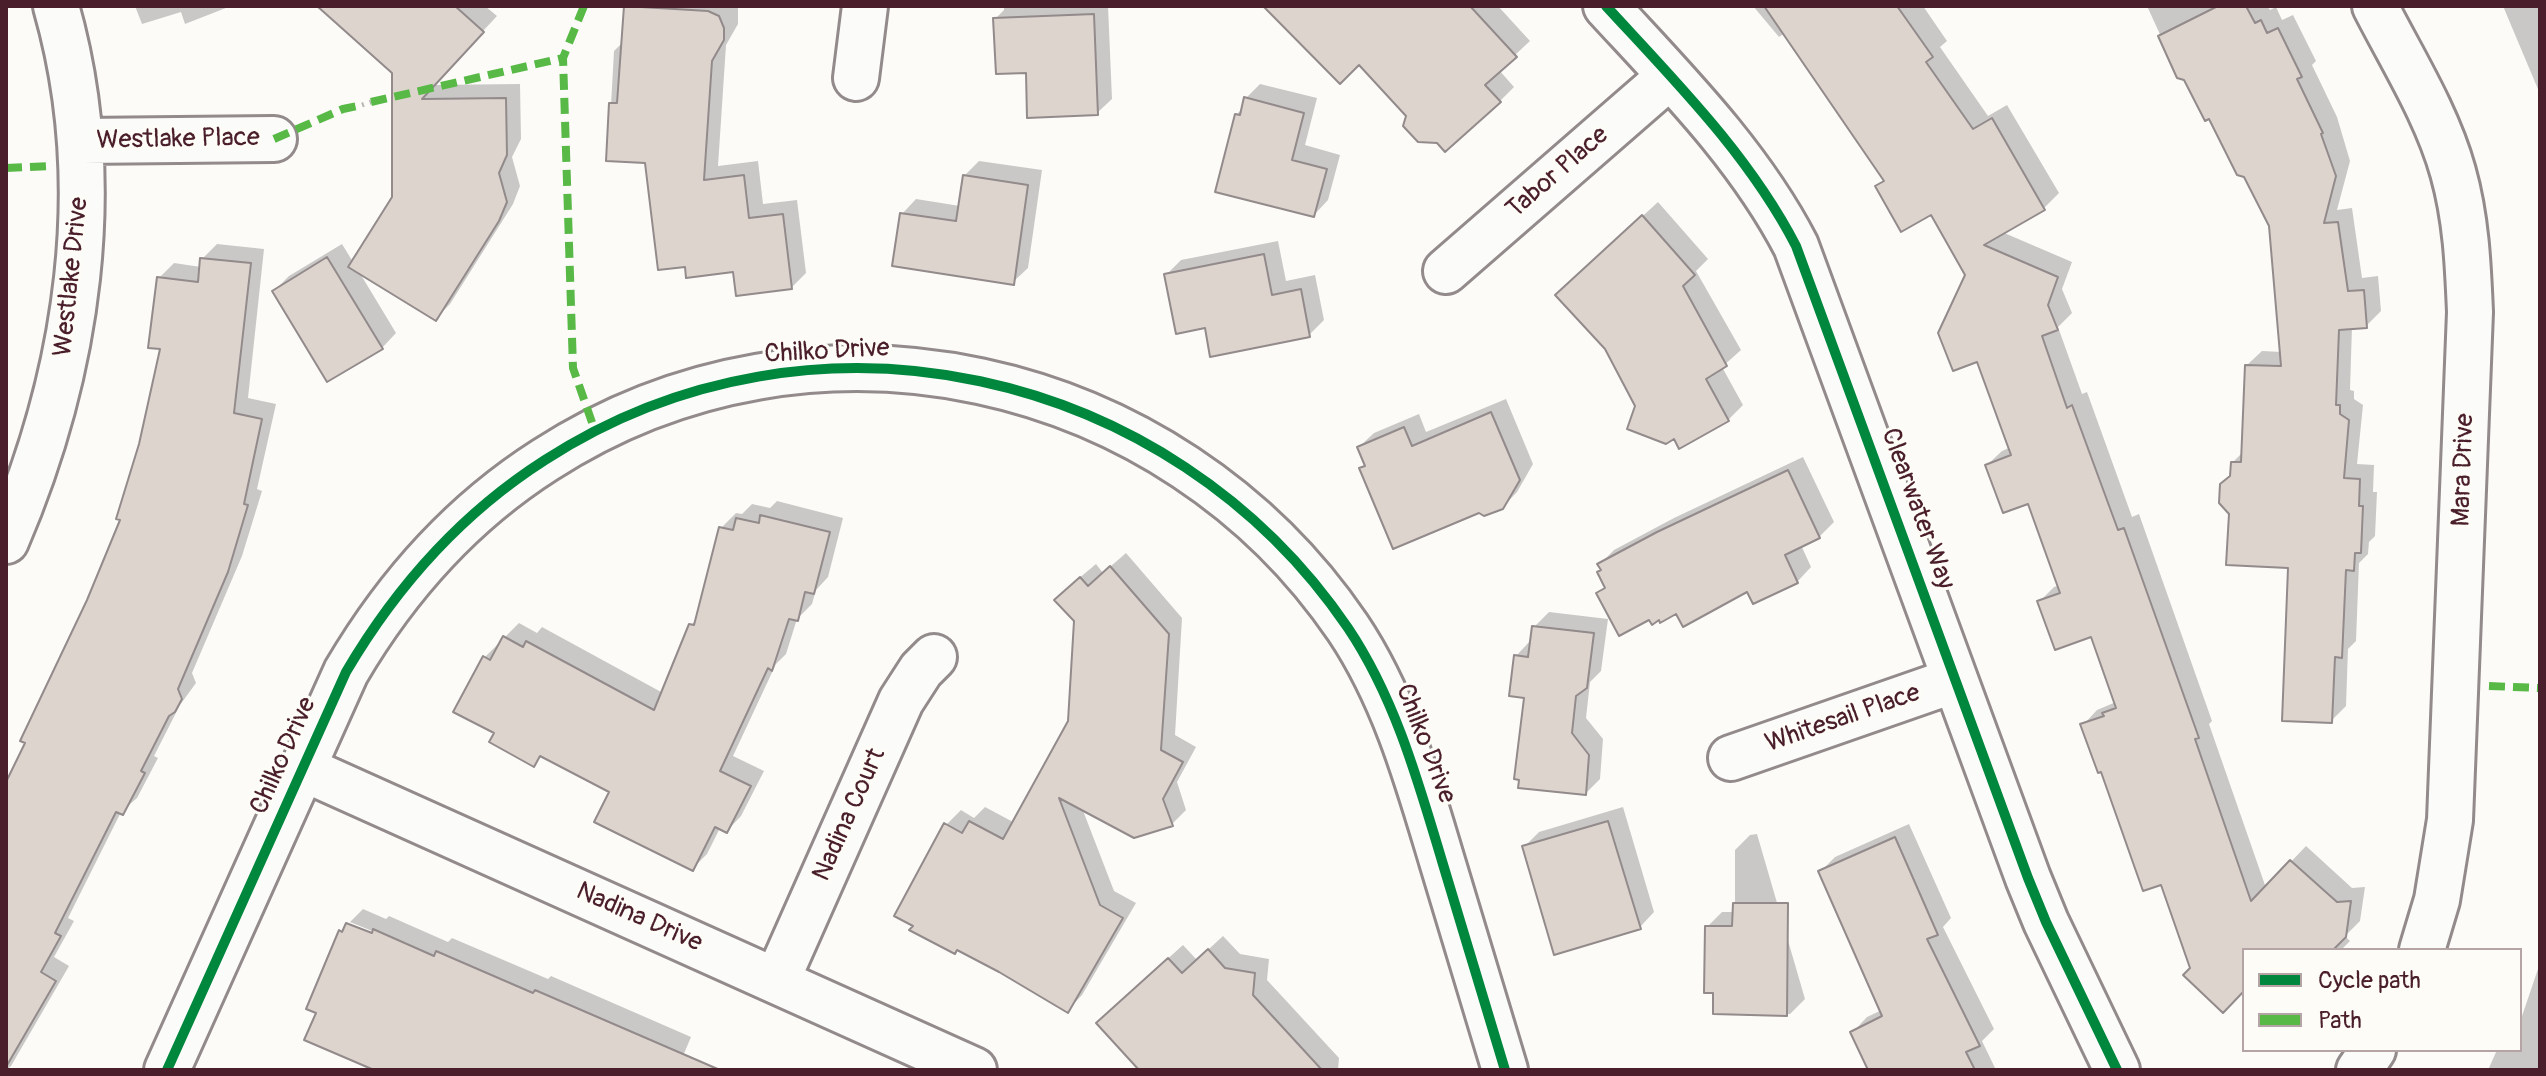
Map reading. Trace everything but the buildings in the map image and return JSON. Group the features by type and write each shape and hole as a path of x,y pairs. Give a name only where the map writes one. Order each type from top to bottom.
{"street":[{"name":"Westlake Drive","path":"6,541 37,464 59,390 77,270 82,141 56,6"},
{"path":"856,78 865,6"},
{"name":"Clearwater Way","path":"1606,6 1755,177 1779,212 1796,246 2042,911 2117,1070"},
{"name":"Mara Drive","path":"2375,6 2439,134 2452,169 2464,223 2469,272 2452,793 2442,873 2423,948"},
{"name":"Tabor Place","path":"1446,271 1670,76"},
{"name":"Westlake Place","path":"82,141 274,139"},
{"name":"Chilko Drive","path":"167,1070 346,672 380,617 407,582 445,542 485,504 572,443 661,402 722,384 764,376 816,369 867,368 916,370 997,385 1096,417 1198,475 1274,539 1309,577 1343,622 1373,671 1409,758 1505,1070"},
{"name":"Nadina Court","path":"777,980 901,701 921,670 934,657"},
{"name":"Whitesail Place","path":"1731,758 1955,680"},
{"name":"Nadina Drive","path":"302,768 974,1070"},
{"path":"2359,1070 2372,1052"}],"path":[{"path":"362,105 371,102"}],"marked path":[{"path":"584,6 563,58 573,368 595,431"},
{"path":"371,102 563,58"},
{"path":"274,139 343,109 362,105"},
{"path":"6,168 49,166"},
{"path":"2489,686 2540,688"}],"cycle path":[{"path":"1606,6 1733,150 1796,246 2028,878 2117,1070"},
{"path":"167,1070 346,672 387,610 459,528 545,460 649,407 758,377 870,368 980,381 1087,415 1185,467 1274,539 1348,628 1392,711 1424,801 1505,1070"}]}
